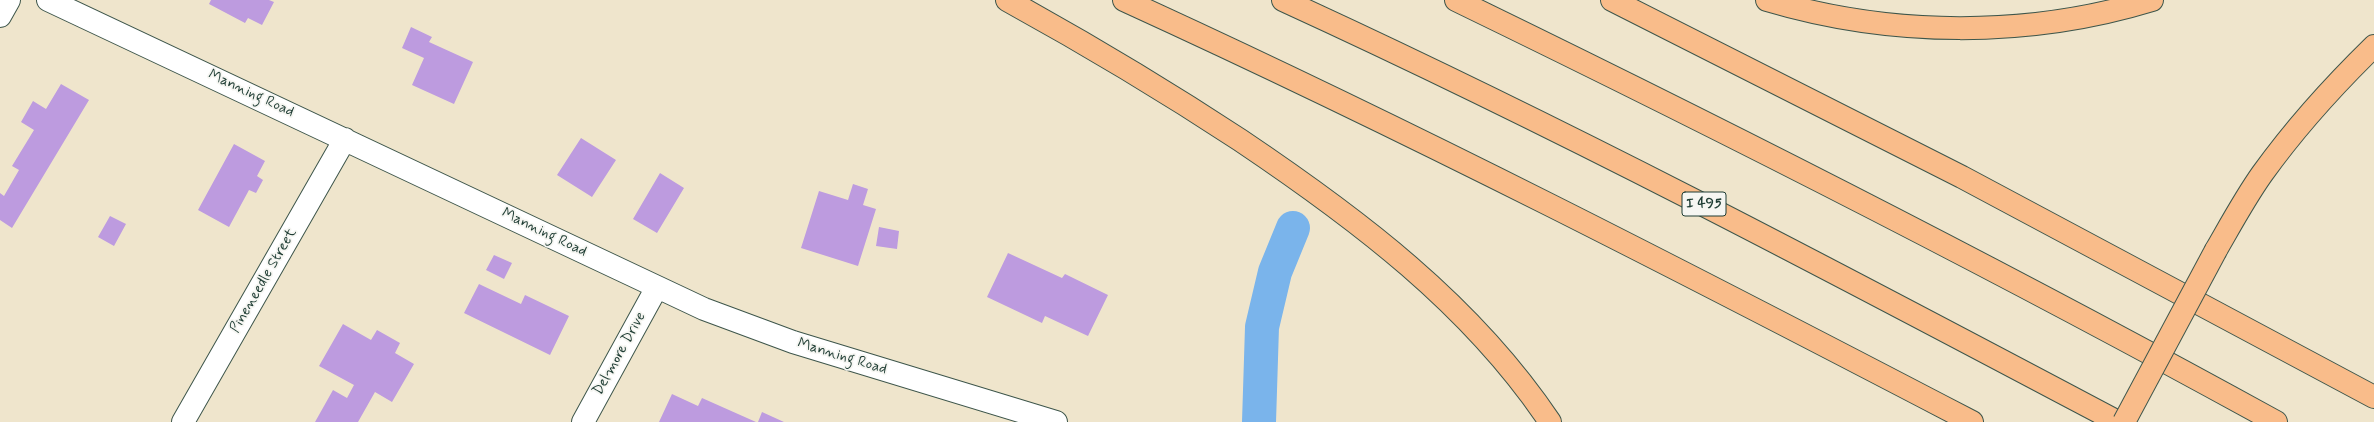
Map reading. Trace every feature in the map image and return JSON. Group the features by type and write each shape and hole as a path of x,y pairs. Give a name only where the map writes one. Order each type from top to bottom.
{"highway":[{"path":"1007,0 1200,114 1274,163 1345,214 1406,263 1486,339 1520,379 1550,422"},
{"path":"1124,0 1239,53 1586,222 1972,422"},
{"name":"I 495","path":"1283,0 1418,62 1745,224 2118,422"},
{"path":"1456,0 1659,100 1901,223 2276,422"},
{"path":"1612,0 1962,177 2374,397"},
{"path":"1767,0 1832,16 1884,24 1970,28 2055,22 2152,0"},
{"path":"2124,422 2216,250 2262,174 2299,126 2335,85 2374,46"}],"street":[{"path":"0,16 9,0"},
{"name":"Manning Road","path":"48,0 704,309 793,342 1056,422"},
{"name":"Pineneedle Street","path":"183,422 345,139"},
{"name":"Delmore Drive","path":"583,422 657,287"}],"building":[{"path":"211,0 269,0 274,2 262,25 248,18 245,23 209,4"},
{"path":"411,27 432,37 429,42 473,62 454,104 412,85 424,58 402,48"},
{"path":"61,84 89,100 12,228 0,220 0,193 4,196 19,170 12,166 34,130 21,122 33,101 46,109"},
{"path":"581,138 616,160 592,197 557,175"},
{"path":"234,144 265,161 257,176 263,180 256,193 249,190 229,227 198,210"},
{"path":"660,173 684,188 657,233 633,219"},
{"path":"853,184 868,189 863,205 876,209 858,266 801,248 819,191 848,200"},
{"path":"110,216 126,224 114,246 98,237"},
{"path":"879,227 899,231 897,249 876,246"},
{"path":"1008,253 1062,278 1065,274 1108,295 1088,336 1045,316 1042,323 987,297"},
{"path":"494,255 512,263 504,279 486,270"},
{"path":"479,284 521,304 525,295 569,316 550,355 464,313"},
{"path":"343,324 371,340 377,330 400,343 395,353 414,364 392,402 375,392 358,422 315,422 333,390 347,398 354,385 319,366"},
{"path":"672,394 698,406 702,398 756,422 659,422"},
{"path":"762,412 784,422 758,422"}],"waterway":[{"path":"1259,422 1262,327 1275,272 1293,228"}]}
